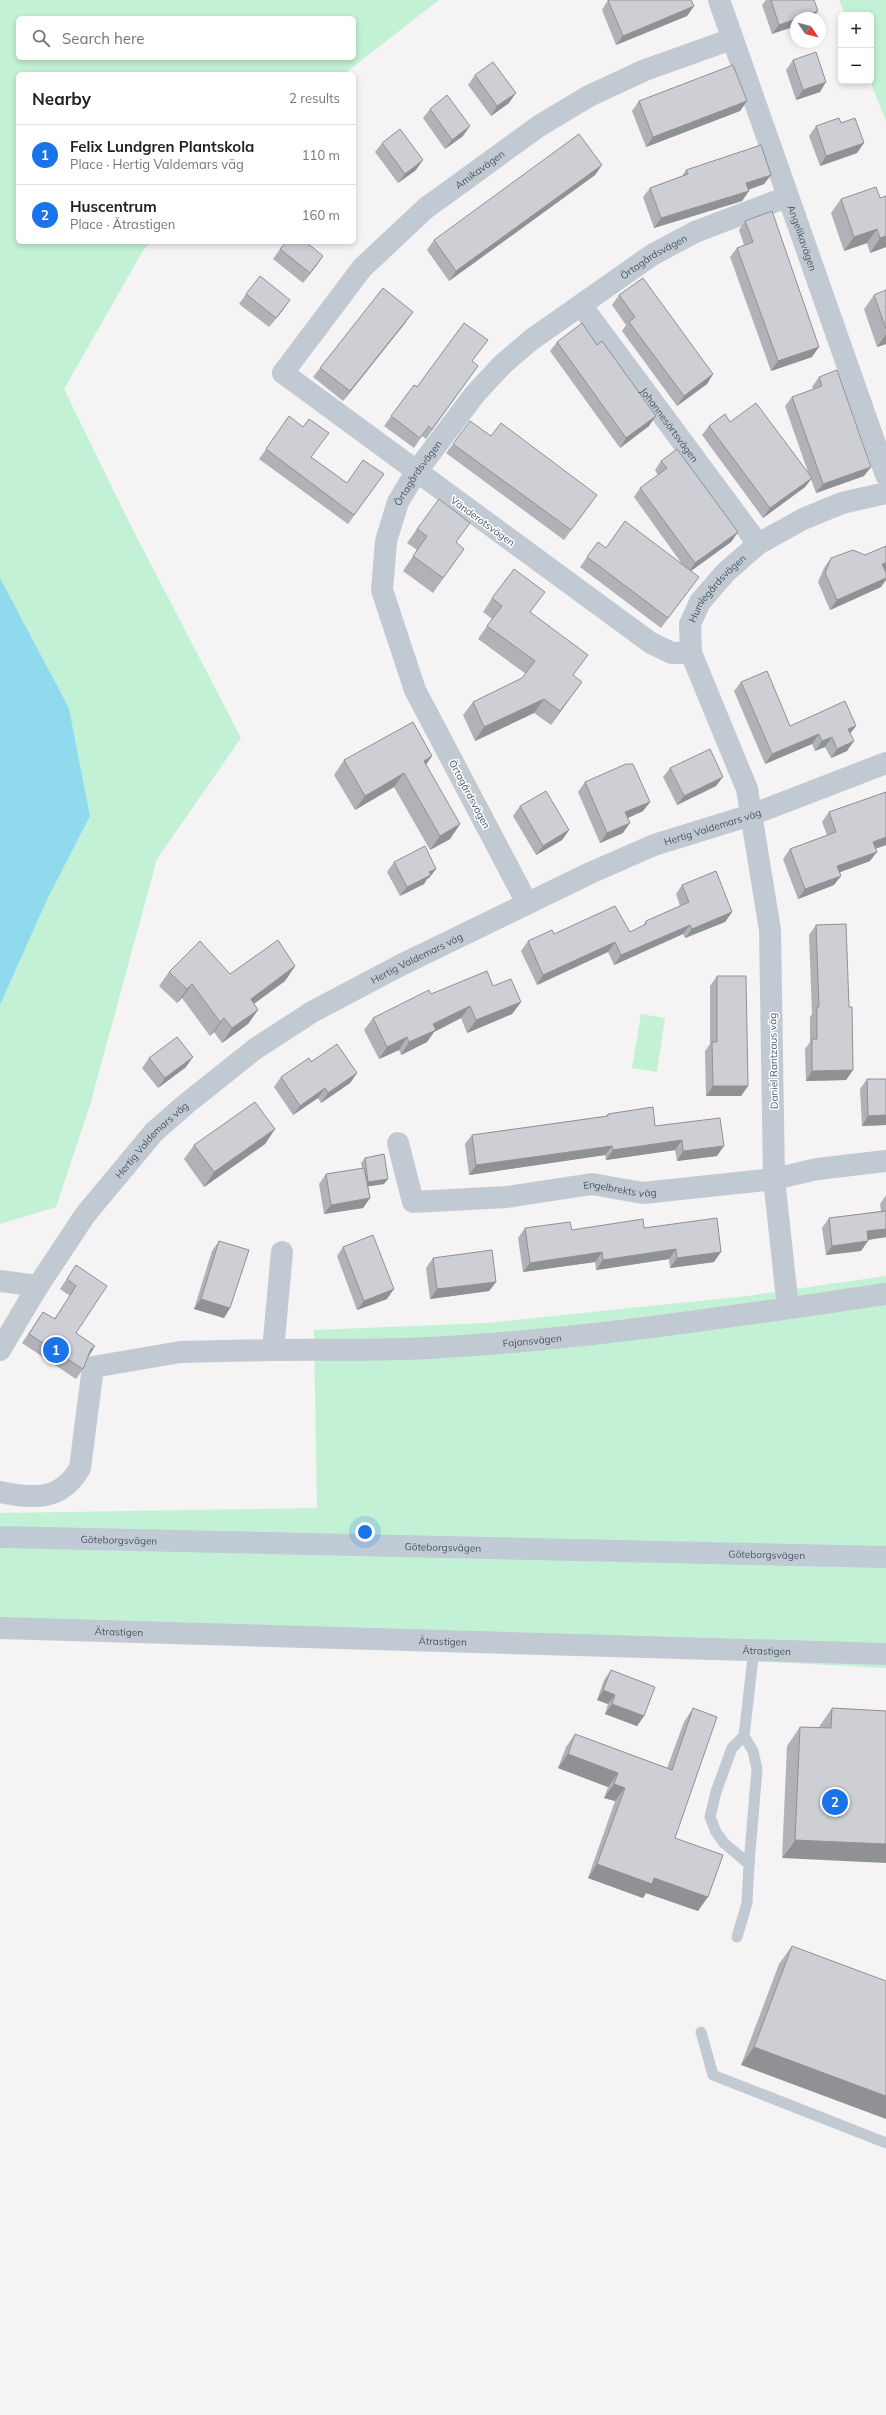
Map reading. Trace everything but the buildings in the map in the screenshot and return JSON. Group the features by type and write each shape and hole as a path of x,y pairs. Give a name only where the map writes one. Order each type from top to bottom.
{"main road":[{"name":"Göteborgsvägen","path":"0,1537 886,1557"}],"street":[{"name":"Angelikavägen","path":"719,0 886,475"},
{"name":"Amikavägen","path":"283,373 362,268 426,208 539,126 589,96 645,70 732,39"},
{"name":"Örtagårdsvägen","path":"527,903 415,690 382,590 386,541 398,502 416,472 475,394 503,364 531,340 652,255 695,232 787,197"},
{"name":"Johannesörtsvägen","path":"581,304 758,544"},
{"name":"Vänderotsvägen","path":"283,373 651,643 672,653 691,653"},
{"name":"Humlegårdsvägen","path":"751,814 747,789 691,653 690,624 700,602 725,572 758,544 810,516 842,503 886,492"},
{"name":"Hertig Valdemars väg","path":"0,1350 38,1286 85,1215 154,1132 186,1104 256,1049 312,1012 400,965 527,903 654,845 751,814 886,763"},
{"name":"Daniel Rantzaus väg","path":"751,814 772,946 774,1179 788,1308"},
{"name":"Engelbrekts väg","path":"398,1143 413,1202 507,1197 592,1184 643,1193 774,1179 818,1169 886,1161"},
{"path":"273,1350 282,1252"},
{"path":"0,1281 38,1286"},
{"name":"Fajansvägen","path":"0,1492 20,1496 58,1493 72,1481 80,1468 93,1367 180,1352 427,1348 553,1339 886,1294"},
{"name":"Ätrastigen","path":"0,1628 886,1654"}],"lane":[{"path":"749,1864 724,1843 716,1832 710,1817 716,1792 732,1748 744,1736 754,1650"},
{"path":"737,1937 747,1903 757,1769 753,1750 744,1736"},
{"path":"701,2032 713,2076 886,2143"}],"green space":[{"path":"0,0 439,0 347,72 16,72 16,244 150,244 144,249 64,389 130,524 241,738 157,859 90,1105 56,1207 0,1224 0,1005 47,900 90,816 69,708 0,578"},
{"path":"839,0 886,0 886,121 871,84 874,84 874,12 844,12"},
{"path":"641,1014 665,1018 657,1072 632,1068"},
{"path":"886,1276 886,1668 0,1621 0,1513 317,1508 314,1330 487,1323 747,1296"}],"water":[{"path":"0,578 69,708 90,816 47,900 0,1005"}],"place":[{"name":"Felix Lundgren Plantskola","path":"56,1350"},
{"name":"Huscentrum","path":"835,1802"}]}
